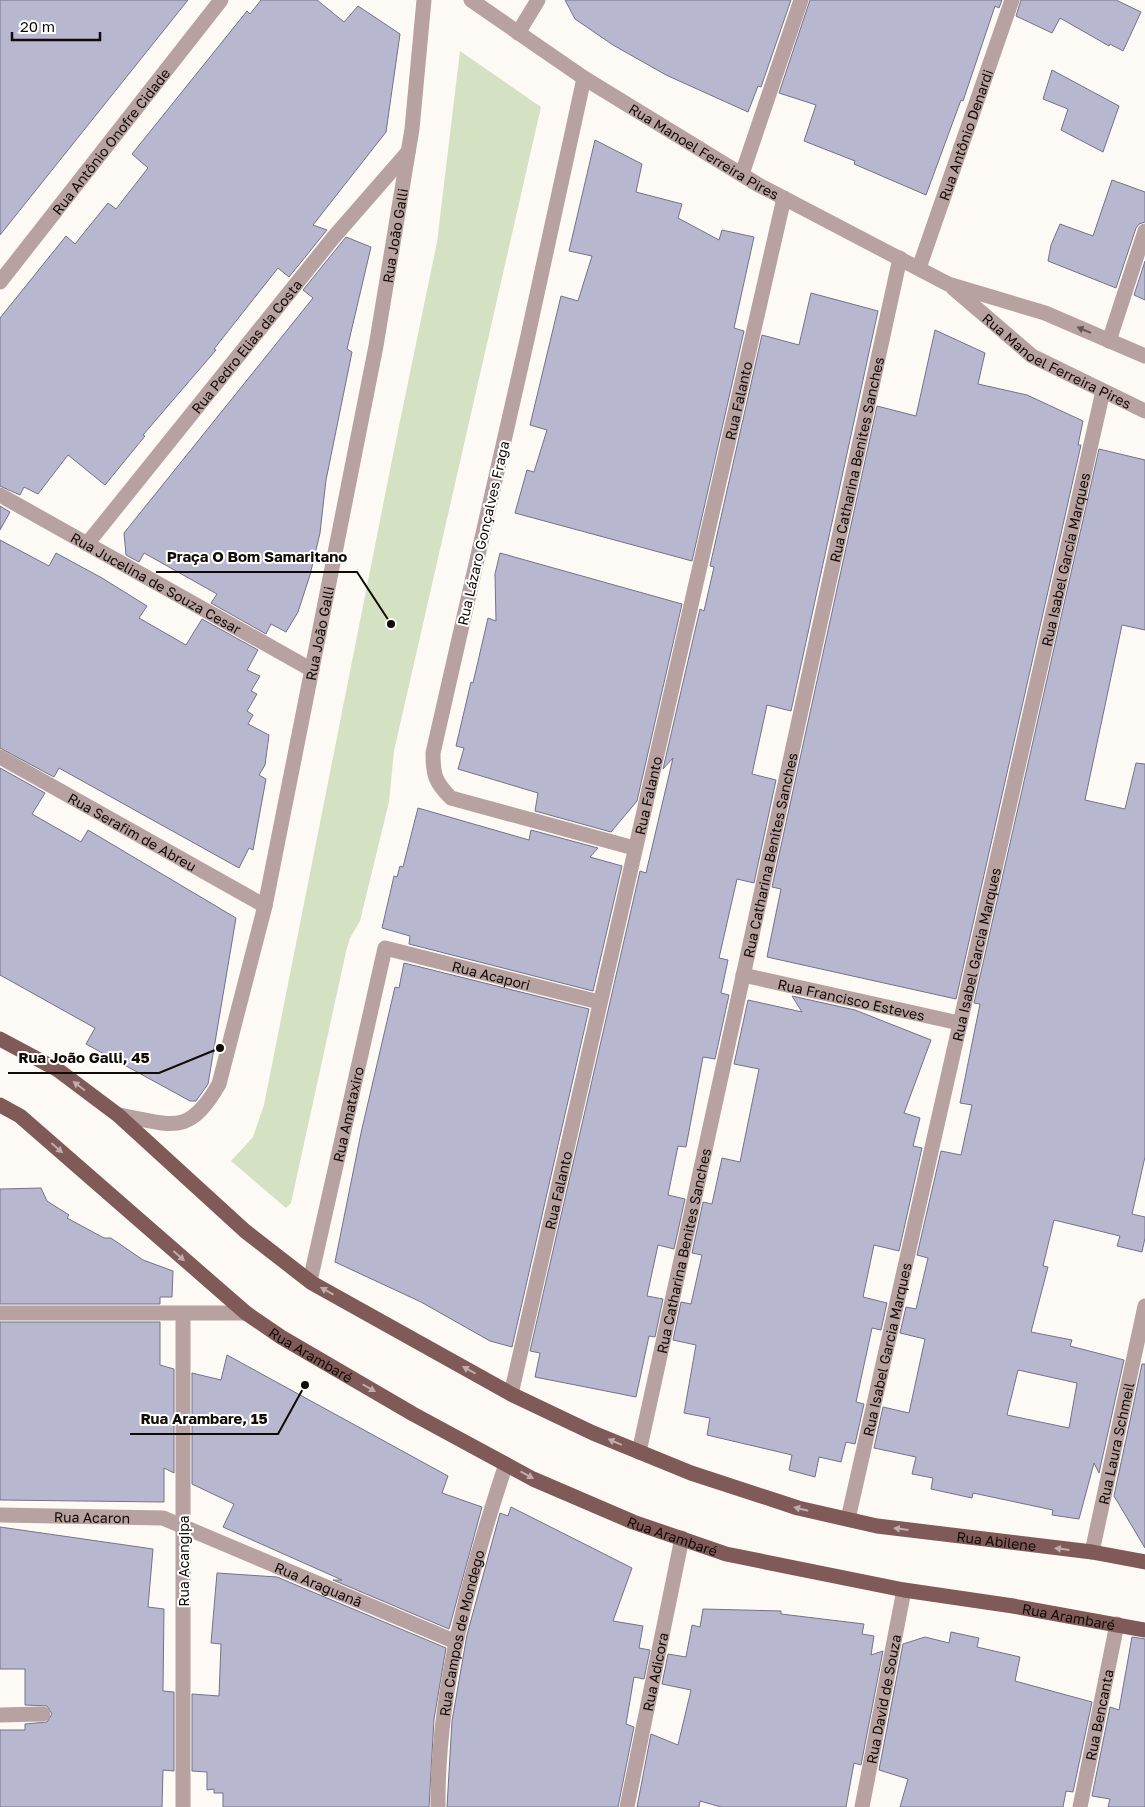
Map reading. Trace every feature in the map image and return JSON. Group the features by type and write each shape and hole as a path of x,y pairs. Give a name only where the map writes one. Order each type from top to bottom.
{"main road":[{"path":"0,1039 58,1070 118,1115 246,1231 310,1281 511,1394 638,1452 691,1473 798,1508 848,1519"},
{"name":"Rua Arambaré","path":"0,1105 20,1116 246,1313 281,1337 413,1414 533,1479 633,1522 726,1554 904,1590 1145,1630"},
{"name":"Rua Abilene","path":"848,1519 877,1526 1092,1552 1145,1562"}],"street":[{"name":"Rua Antônio Onofre Cidade","path":"0,282 221,0"},
{"name":"Rua João Galli","path":"118,1115 176,1125 191,1119 206,1106 219,1084 265,906 376,346 408,152 421,50 424,0"},
{"name":"Rua Manoel Ferreira Pires","path":"471,0 584,78 742,174 948,284 1032,356 1145,411"},
{"path":"518,33 538,0"},
{"path":"742,174 801,0"},
{"name":"Rua Antônio Denardi","path":"919,268 1012,0"},
{"name":"Rua Lázaro Gonçalves Fraga","path":"584,78 528,340 433,753 433,774 451,798 634,848"},
{"name":"Rua Pedro Elias da Costa","path":"87,544 333,238 408,152"},
{"name":"Rua Falanto","path":"511,1394 634,848 784,198"},
{"path":"1109,341 1145,231"},
{"name":"Rua Catharina Benites Sanches","path":"638,1452 900,258"},
{"name":"Rua Manoel Ferreira Pires","path":"948,284 1044,313 1145,356"},
{"name":"Rua Isabel Garcia Marques","path":"848,1519 1103,391"},
{"name":"Rua Jucelina de Souza Cesar","path":"0,495 312,670"},
{"name":"Rua Serafim de Abreu","path":"0,757 265,906"},
{"name":"Rua Acapori","path":"385,948 599,1002"},
{"name":"Rua Amataxiro","path":"310,1281 385,948"},
{"name":"Rua Francisco Esteves","path":"743,975 959,1023"},
{"name":"Rua Laura Schmeil","path":"1092,1552 1145,1306"},
{"path":"0,1313 246,1313"},
{"name":"Rua Acangipa","path":"183,1314 183,1807"},
{"name":"Rua Campos de Mondego","path":"438,1807 441,1736 451,1662 506,1464"},
{"name":"Rua Acaron","path":"0,1515 145,1516 163,1518 182,1525"},
{"name":"Rua Araguanã","path":"182,1525 456,1642"},
{"name":"Rua Adicora","path":"627,1807 682,1538"},
{"name":"Rua David de Souza","path":"862,1807 904,1590"},
{"name":"Rua Bencanta","path":"1080,1807 1117,1624"},
{"path":"0,1715 43,1714"}],"green space":[{"path":"460,51 541,107 394,751 389,802 360,921 350,938 346,952 291,1203 286,1208 231,1161 253,1137 264,1105 437,242"}],"building":[{"path":"0,0 188,0 0,235"},
{"path":"261,0 317,0 344,22 358,6 400,34 386,132 313,225 327,230 289,277 278,268 214,349 216,350 143,435 145,436 105,485 68,455 38,494 24,487 20,495 0,486 0,318 66,236 75,244 108,203 116,209 148,168 132,154 247,11 250,14"},
{"path":"565,0 791,0 761,87 758,86 748,112 666,75 613,45 575,19"},
{"path":"810,0 1002,0 999,8 995,6 963,101 961,100 926,195 854,164 855,161 804,141 816,105 779,93"},
{"path":"1021,0 1116,0 1141,12 1123,51 1110,44 1109,46 1060,18 1052,33 1016,16"},
{"path":"1052,70 1119,106 1103,152 1061,130 1068,109 1043,99"},
{"path":"595,140 642,164 636,192 682,204 678,218 719,240 722,230 754,237 734,328 744,331 692,561 515,513 527,470 534,472 547,430 530,425 561,296 578,301 592,256 569,251"},
{"path":"1112,180 1145,192 1145,222 1139,224 1136,228 1116,288 1048,261 1051,245 1060,224 1093,236"},
{"path":"346,237 371,247 347,349 352,352 326,480 320,533 310,575 298,612 286,632 271,624 266,634 211,603 217,594 144,553 139,562 126,555 124,533 313,298 303,290"},
{"path":"1145,261 1145,300 1134,295"},
{"path":"811,293 878,311 791,711 767,705 752,774 776,780 754,883 737,879 719,958 728,960 721,993 729,995 715,1059 703,1057 686,1147 678,1146 668,1195 685,1199 674,1249 658,1245 647,1296 663,1299 655,1337 649,1336 636,1397 535,1377 540,1353 530,1351 640,871 646,873 673,758 663,769 700,609 704,611 714,567 710,566 762,335 799,345"},
{"path":"935,330 985,353 978,384 1027,395 1083,421 1078,445 1081,445 956,999 767,957 781,889 772,887 877,406 916,416"},
{"path":"1099,449 1145,460 1145,630 1122,625 1085,800 1125,809 1136,763 1145,764 1145,1157 1132,1214 1145,1217 1145,1238 1142,1252 1117,1246 1120,1236 1054,1220 1043,1266 1048,1267 1031,1332 1072,1340 1070,1346 1124,1360 1099,1473 1094,1463 1079,1519 1052,1515 1053,1510 973,1493 972,1498 931,1489 933,1478 912,1474 916,1457 874,1448 883,1407 909,1413 925,1339 900,1333 906,1307 916,1309 928,1258 917,1255 941,1151 961,1155 972,1105 960,1103 980,1004 974,1003","holes":["1018,1370 1077,1383 1069,1428 1007,1415"]},
{"path":"0,506 10,512 0,530"},
{"path":"0,540 49,566 56,553 102,578 147,606 139,618 186,645 202,619 258,650 247,670 260,676 251,691 257,694 247,711 253,715 248,724 269,735 265,765 259,775 266,779 253,850 249,848 239,868 59,768 54,777 0,748"},
{"path":"500,553 682,604 637,801 611,832 535,811 538,793 458,769 464,748 456,746 471,682 473,683 488,618 496,621 495,574"},
{"path":"0,768 45,793 32,814 81,842 88,830 236,918 208,1084 196,1101 190,1101 86,1044 95,1028 0,975"},
{"path":"418,808 529,840 531,830 598,848 590,857 622,866 593,991 409,944 410,936 382,928 394,876 397,877 400,866 403,867"},
{"path":"404,963 589,1009 512,1347 490,1341 421,1302 335,1262 361,1133 395,987 399,988"},
{"path":"792,996 855,1010 931,1040 904,1113 920,1118 913,1146 922,1148 899,1251 874,1245 863,1297 887,1303 881,1330 872,1328 856,1402 864,1404 855,1444 846,1442 841,1462 819,1457 815,1477 789,1470 792,1455 707,1435 710,1418 684,1413 696,1345 673,1340 681,1302 691,1304 702,1255 692,1253 703,1202 712,1204 722,1158 740,1162 759,1069 734,1064 748,1000 802,1012"},
{"path":"41,1188 47,1201 69,1215 67,1218 104,1238 111,1238 143,1260 173,1271 172,1297 160,1297 160,1304 0,1304 0,1189"},
{"path":"0,1322 160,1322 160,1365 174,1369 174,1473 164,1468 164,1502 0,1500"},
{"path":"227,1355 448,1476 442,1493 482,1507 449,1629 333,1580 342,1580 223,1527 234,1504 192,1484 192,1373 221,1380"},
{"path":"1142,1364 1145,1364 1145,1548 1114,1496"},
{"path":"511,1507 632,1568 613,1621 643,1626 639,1648 650,1650 644,1679 634,1677 626,1724 634,1727 618,1807 447,1807 452,1721 467,1635 500,1513 508,1516"},
{"path":"0,1527 153,1549 148,1607 164,1609 163,1691 174,1692 174,1771 163,1770 162,1807 0,1807 0,1730 25,1730 25,1724 47,1722 52,1714 47,1706 25,1705 25,1669 0,1669"},
{"path":"217,1573 277,1577 446,1648 434,1719 429,1807 223,1807 223,1793 214,1793 214,1789 207,1790 207,1772 192,1771 192,1694 219,1696 221,1644 211,1643"},
{"path":"703,1609 781,1611 781,1614 864,1624 862,1634 874,1636 871,1655 883,1651 861,1765 854,1763 846,1807 721,1807 700,1801 699,1807 637,1807 651,1734 678,1745 691,1690 662,1684 668,1654 686,1657 692,1625 700,1627"},
{"path":"951,1632 979,1638 977,1647 1020,1657 1015,1681 1092,1702 1073,1792 1066,1791 1063,1807 900,1807 908,1779 879,1770 903,1644 925,1637 949,1643"},
{"path":"1132,1637 1145,1639 1145,1807 1108,1807 1110,1799 1092,1796 1110,1707 1119,1710"}],"place":[{"name":"Praça O Bom Samaritano","path":"391,624"},
{"name":"Rua João Galli, 45","path":"220,1048"},
{"name":"Rua Arambare, 15","path":"305,1385"}]}
